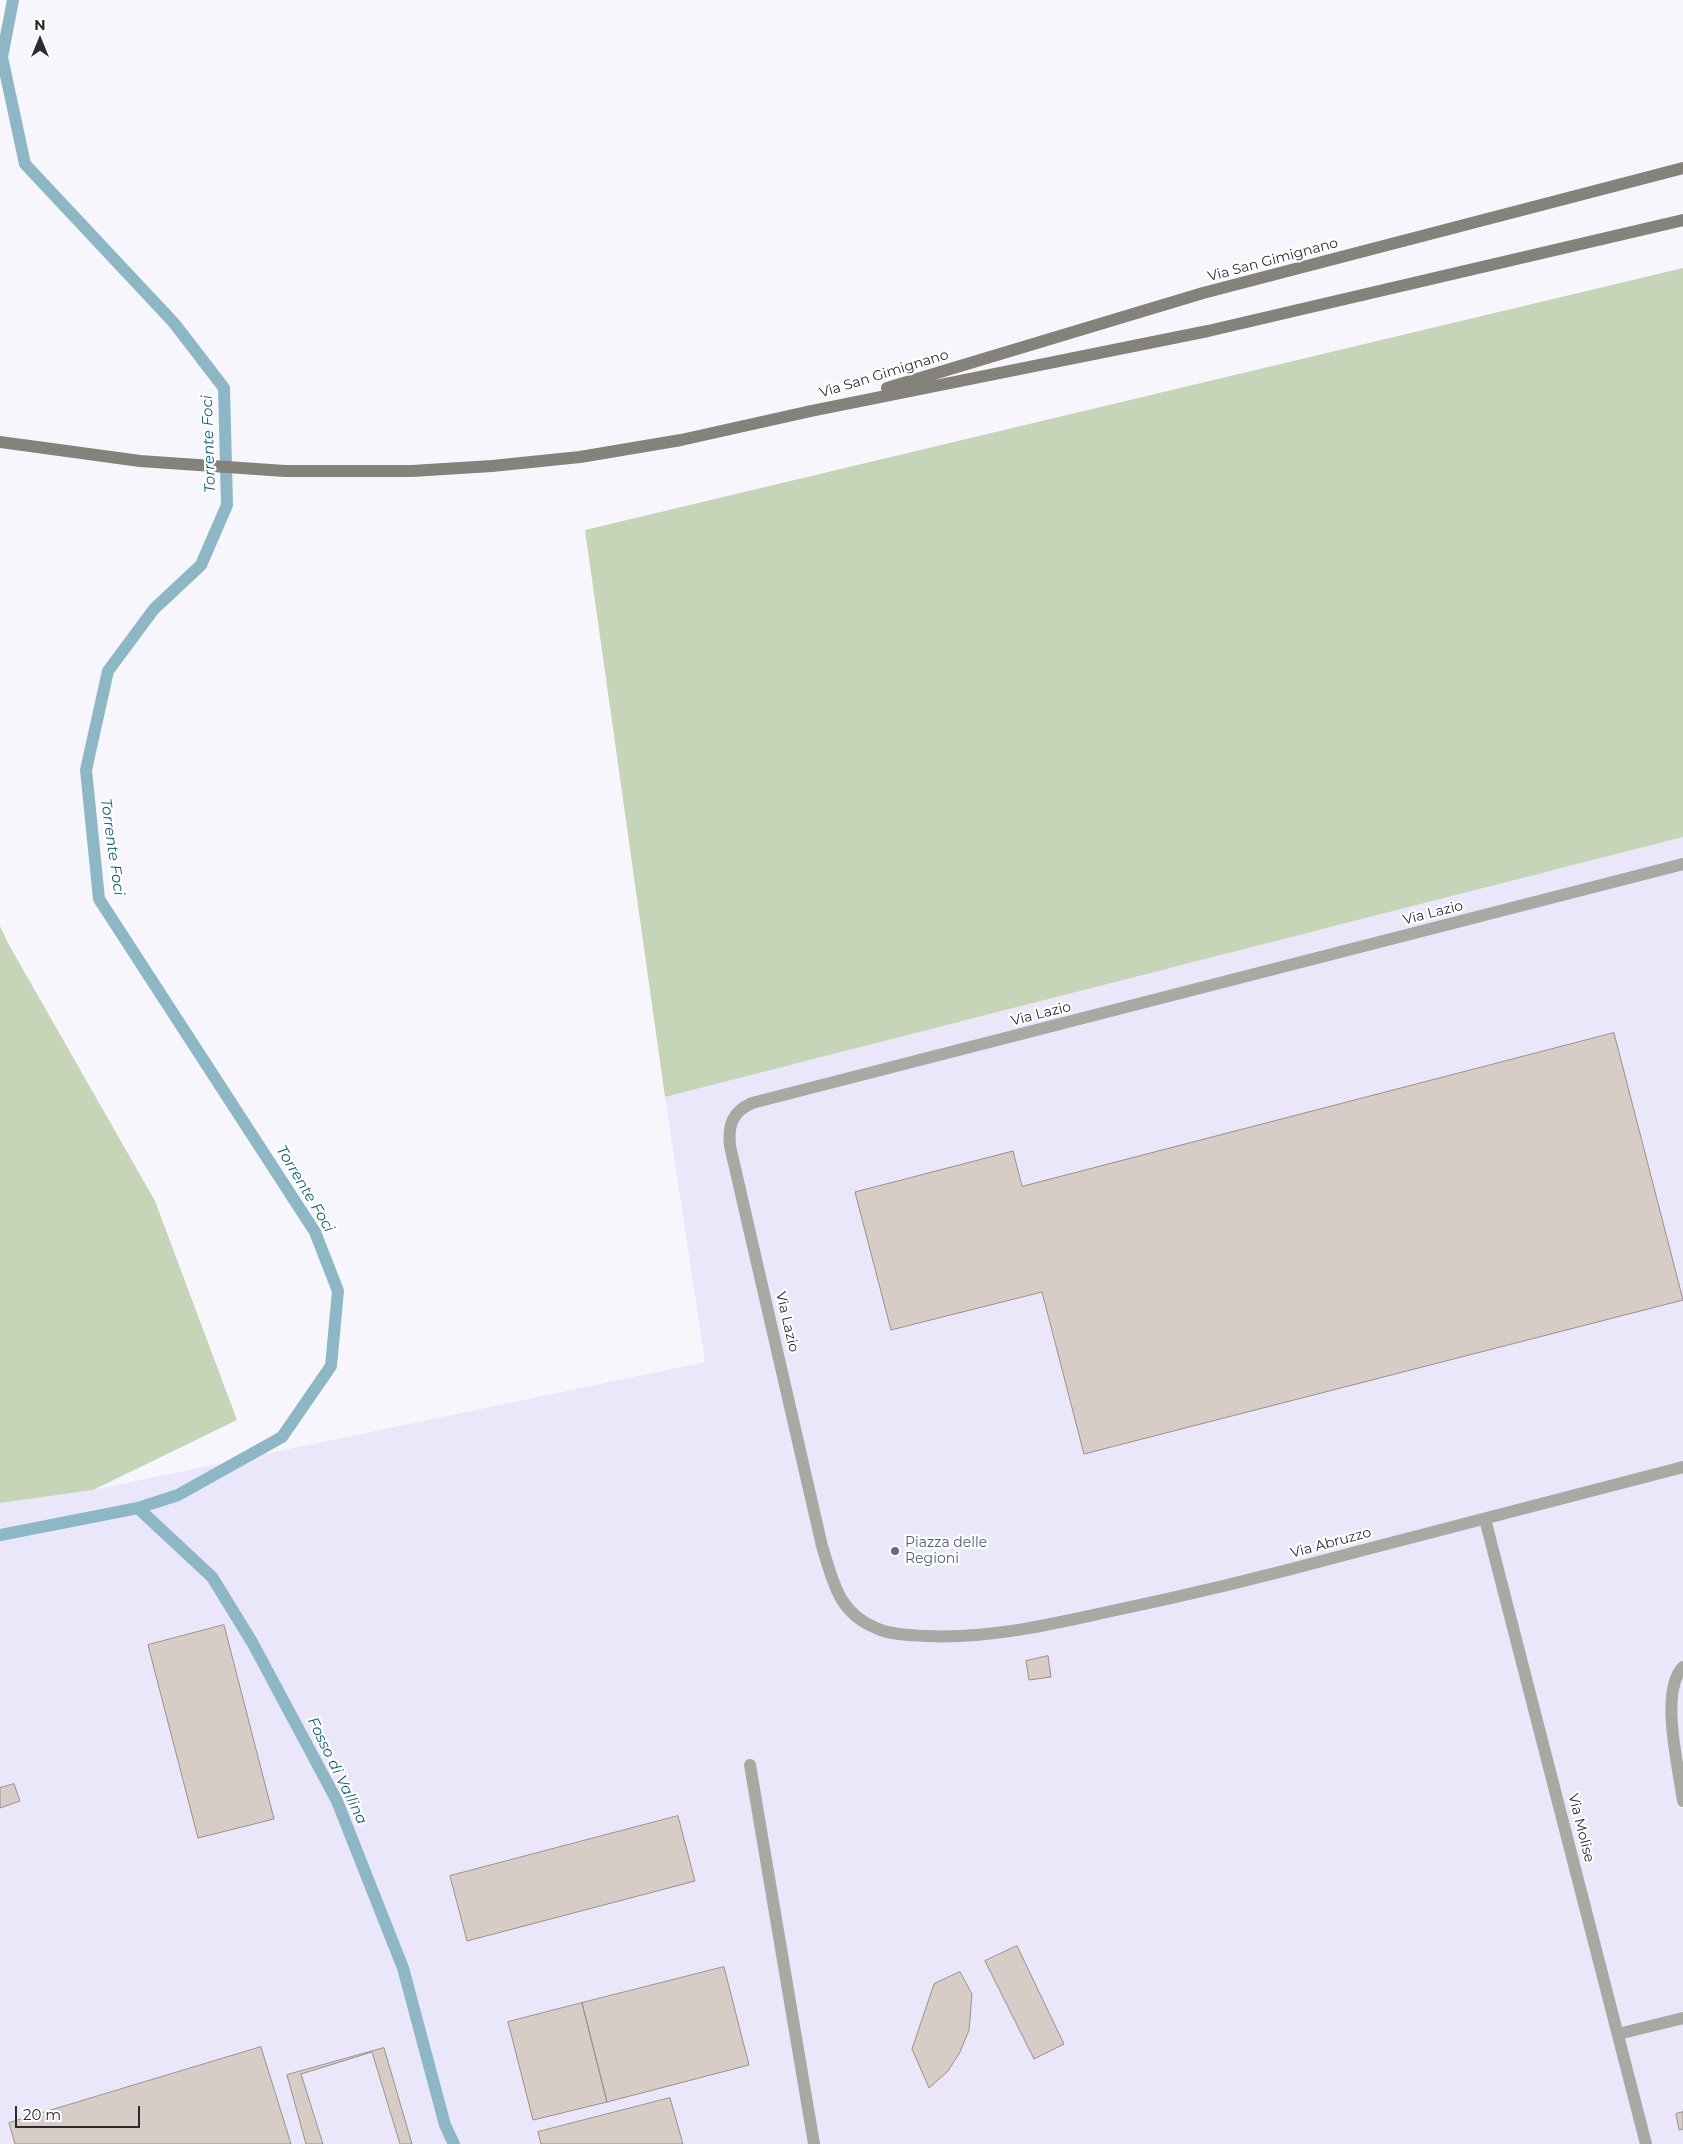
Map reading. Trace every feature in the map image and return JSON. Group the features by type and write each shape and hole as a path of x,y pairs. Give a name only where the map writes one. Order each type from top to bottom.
{"main road":[{"name":"Via San Gimignano","path":"811,411 1203,293 1683,168"},
{"name":"Via San Gimignano","path":"811,411 1208,331 1683,220"},
{"path":"0,442 140,461 243,469 331,472 454,469 580,457 681,440 811,411"}],"street":[{"name":"Via Lazio","path":"984,1636 928,1636 885,1631 861,1621 848,1610 834,1585 822,1546 800,1441 730,1146 729,1126 735,1114 752,1103 1683,864"},
{"name":"Via Abruzzo","path":"984,1636 1164,1600 1683,1467"},
{"name":"Via Molise","path":"1485,1519 1646,2144"},
{"path":"1683,1667 1677,1674 1674,1684 1672,1713 1683,1800"},
{"path":"750,1765 814,2144"},
{"path":"1618,2034 1683,2018"}],"shaded area":[{"path":"1683,837 1683,2144 0,2144 0,1503 93,1490 705,1362 665,1097"}],"green space":[{"path":"1683,268 1683,837 665,1097 585,530"},
{"path":"0,926 155,1201 237,1420 93,1490 0,1503"}],"building":[{"path":"1614,1033 1683,1300 1084,1454 1042,1292 891,1330 855,1192 1013,1151 1022,1186"},
{"path":"224,1625 274,1819 198,1838 148,1645"},
{"path":"1048,1656 1051,1677 1029,1680 1026,1661"},
{"path":"14,1784 20,1801 0,1808 0,1788"},
{"path":"678,1816 695,1881 467,1941 450,1876"},
{"path":"1017,1946 1064,2044 1034,2059 985,1961"},
{"path":"724,1967 749,2065 607,2102 582,2003"},
{"path":"960,1972 972,1994 969,2030 960,2052 948,2071 929,2088 912,2049 934,1984"},
{"path":"582,2003 607,2102 533,2120 508,2022"},
{"path":"261,2047 291,2144 15,2144 9,2123"},
{"path":"384,2048 412,2144 400,2144 372,2052 301,2074 323,2144 306,2144 287,2075"},
{"path":"670,2098 683,2144 541,2144 538,2132"},
{"path":"1683,2112 1683,2129 1679,2130 1676,2114"}],"waterway":[{"name":"Torrente Foci","path":"0,1535 138,1508 178,1495 282,1437 331,1366 338,1291 315,1232 99,899 86,770 108,671 154,609 201,565 227,505 224,388 174,323 25,164 2,57 13,0"},
{"name":"Fosso di Vallina","path":"138,1508 212,1577 252,1642 337,1801 403,1968 445,2125 454,2144"}],"place":[{"name":"Piazza delle Regioni","path":"895,1551"}]}
